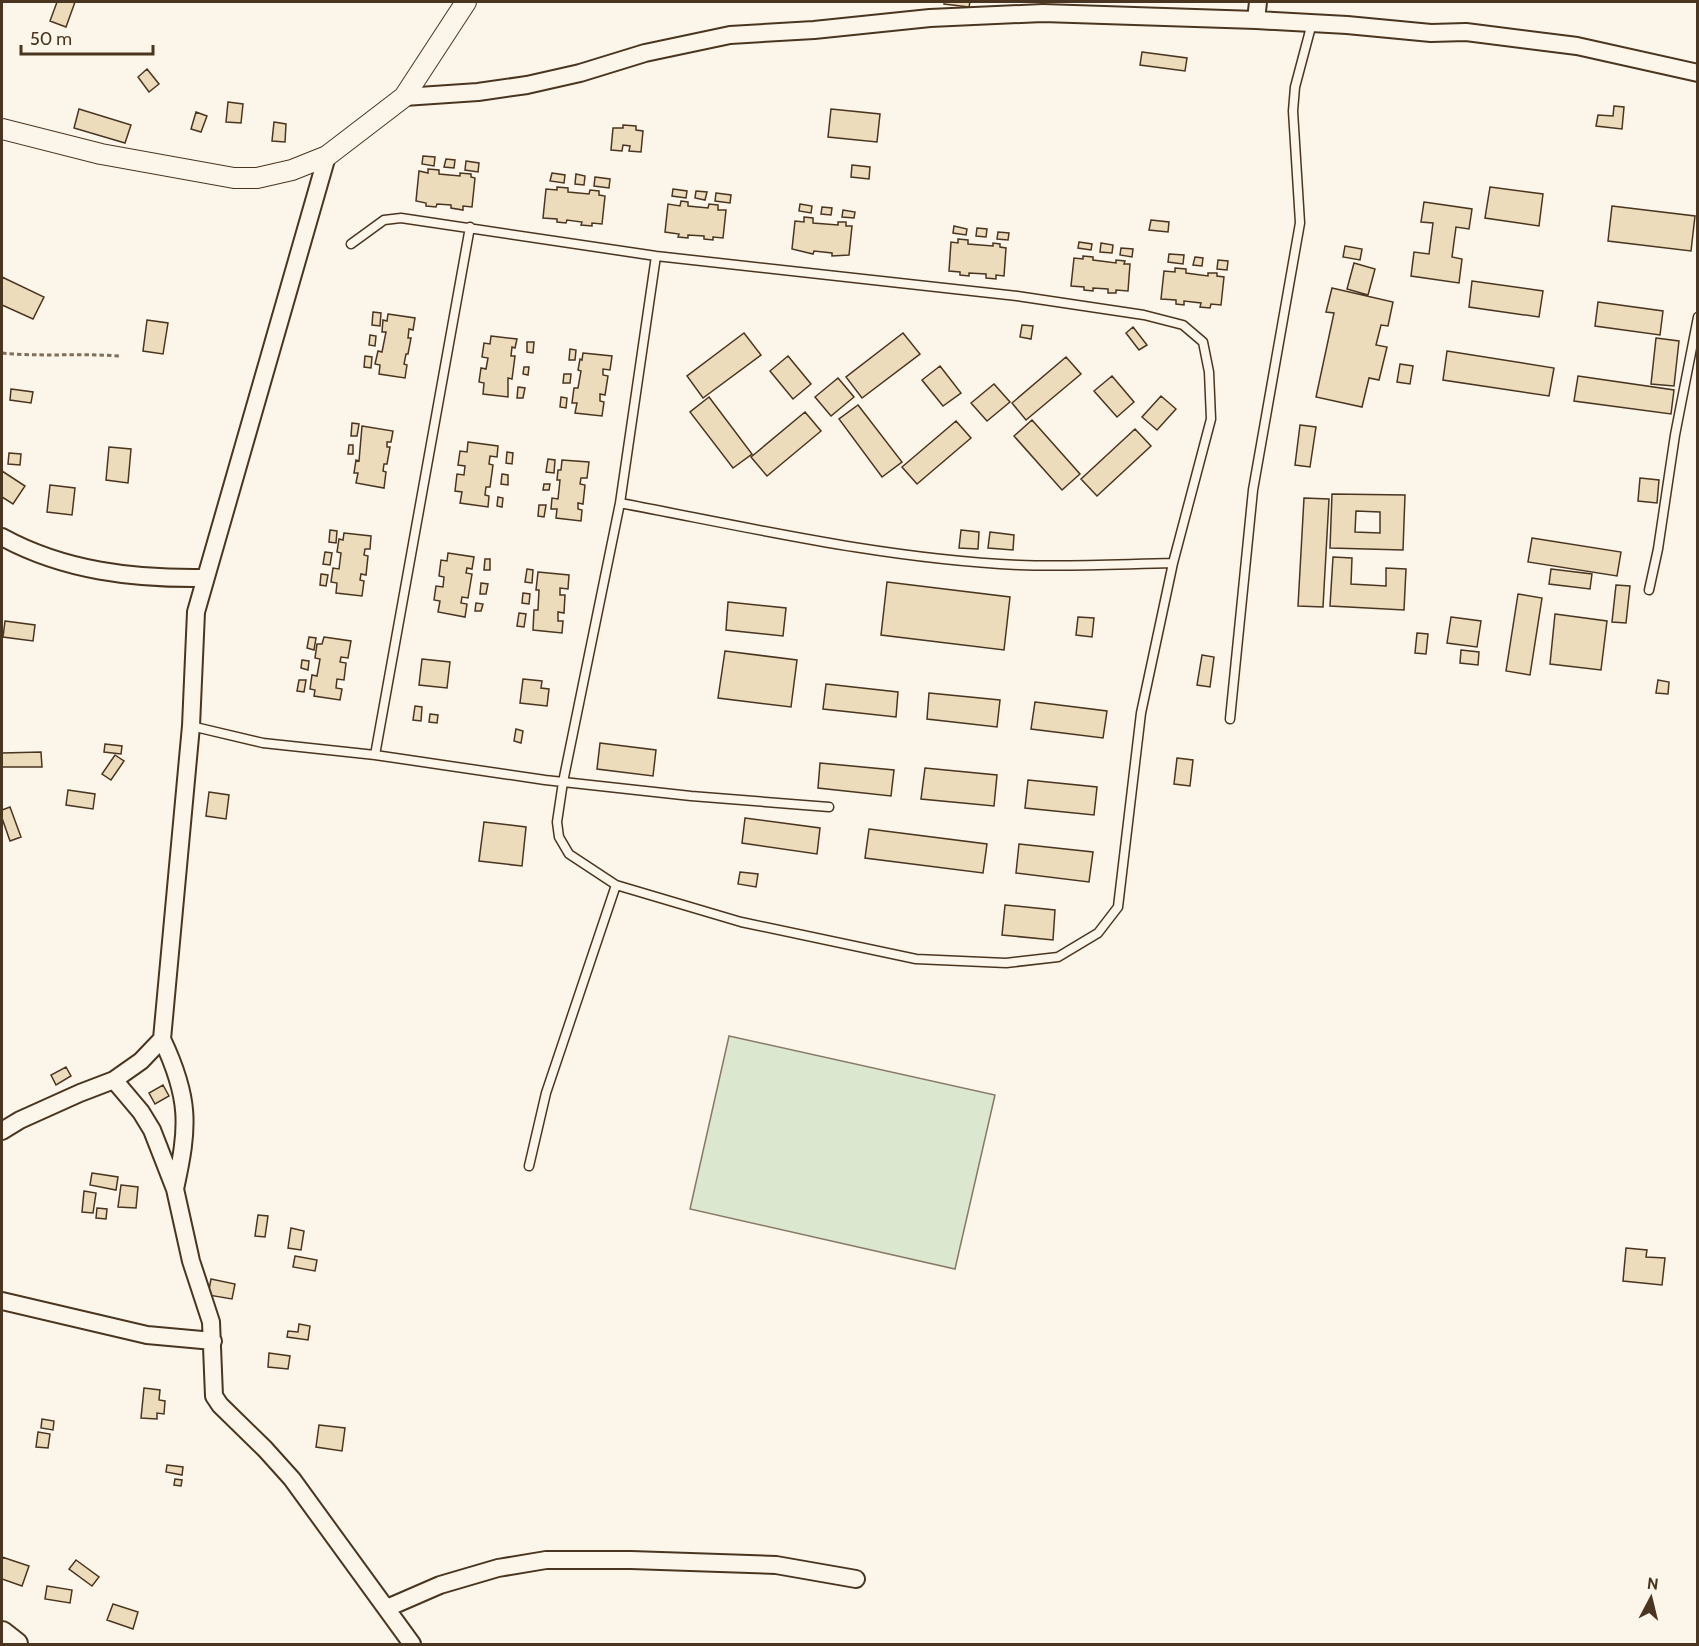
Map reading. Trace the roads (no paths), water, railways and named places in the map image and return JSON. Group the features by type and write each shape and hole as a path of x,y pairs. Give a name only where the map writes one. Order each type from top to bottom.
{"main road":[{"path":"2,1633 16,1644"}],"street":[{"path":"2,129 101,154 234,178 257,178 292,170 327,156 404,97 466,2"},
{"path":"1256,20 1258,2"},
{"path":"404,97 478,92 527,85 580,73 645,53 730,35 814,30 930,18 1043,13 1256,20 1431,33 1466,32 1604,52 1698,73"},
{"path":"175,1189 183,1153 185,1119 179,1078 162,1039 191,726 196,612 327,156"},
{"path":"2,537 18,546 55,560 95,570 167,579 204,578"},
{"path":"2,1131 20,1120 114,1080 141,1060 162,1039"},
{"path":"114,1080 141,1112 152,1130 175,1189 191,1261 211,1322 214,1396 292,1479 412,1644"},
{"path":"2,1301 147,1335 213,1341"},
{"path":"387,1608 440,1585 498,1568 546,1560 631,1560 776,1565 856,1579"}],"lane":[{"path":"1230,719 1253,490 1300,223 1293,111 1295,87 1312,23"},
{"path":"351,244 384,220 401,218 656,256 1017,296 1144,315 1184,325 1203,342 1209,372 1211,419 1173,563 1141,713 1118,907 1098,933 1058,957 1006,963 916,959 741,922 616,885 569,854 559,837 557,822 563,782 620,503 656,256"},
{"path":"375,755 470,227"},
{"path":"1649,590 1698,317"},
{"path":"620,503 829,542 937,558 1020,565 1173,563"},
{"path":"191,726 263,743 375,755 563,782 830,807"},
{"path":"530,1166 546,1093 616,885"}]}
